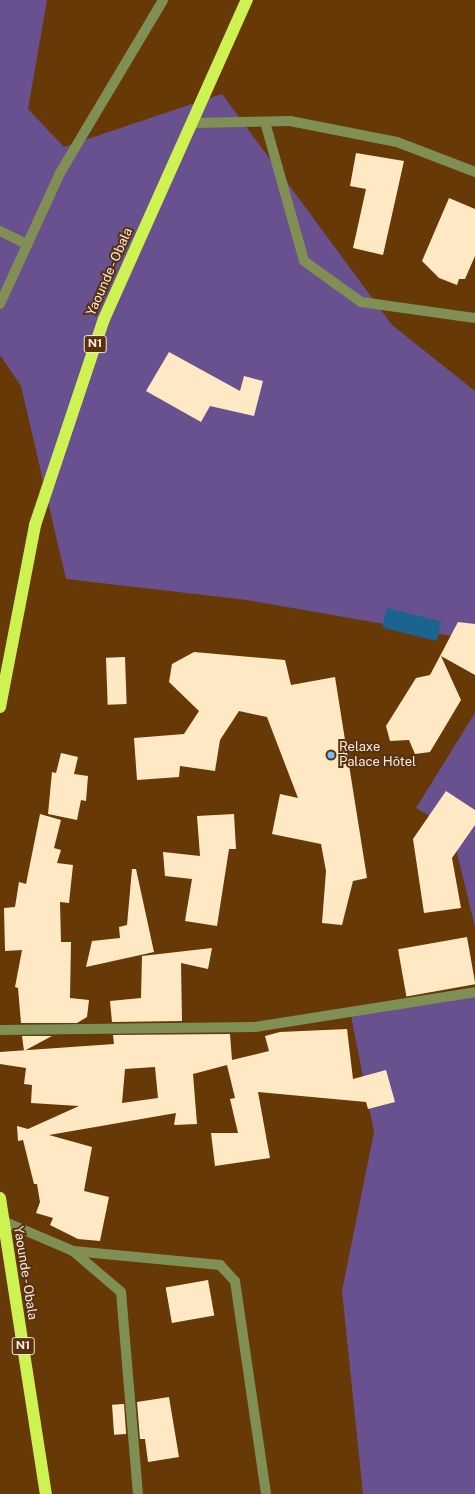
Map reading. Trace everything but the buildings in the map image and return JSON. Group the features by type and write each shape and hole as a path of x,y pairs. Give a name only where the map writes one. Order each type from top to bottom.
{"highway":[{"name":"Yaounde - Obala","path":"0,707 35,525 104,319 247,0"},
{"name":"Yaounde - Obala","path":"0,1198 46,1494"}],"street":[{"path":"0,304 60,173 163,0"},
{"path":"192,123 290,121 397,142 475,172"},
{"path":"265,122 304,261 361,302 475,318"},
{"path":"0,231 27,244"},
{"path":"0,1030 255,1027 475,992"},
{"path":"3,1221 73,1251 121,1292 138,1494"},
{"path":"73,1251 220,1265 235,1281 266,1494"}],"shaded area":[{"path":"0,0 47,0 28,109 64,147 222,94 392,325 475,391 475,640 247,600 66,579 21,386 0,355"},
{"path":"475,713 475,927 451,828 416,808"},
{"path":"475,992 475,1494 363,1494 342,1291 374,1132 351,1016"}],"water":[{"path":"387,608 441,622 436,641 382,627"}],"place":[{"name":"Relaxe Palace Hôtel","path":"331,755"}]}
